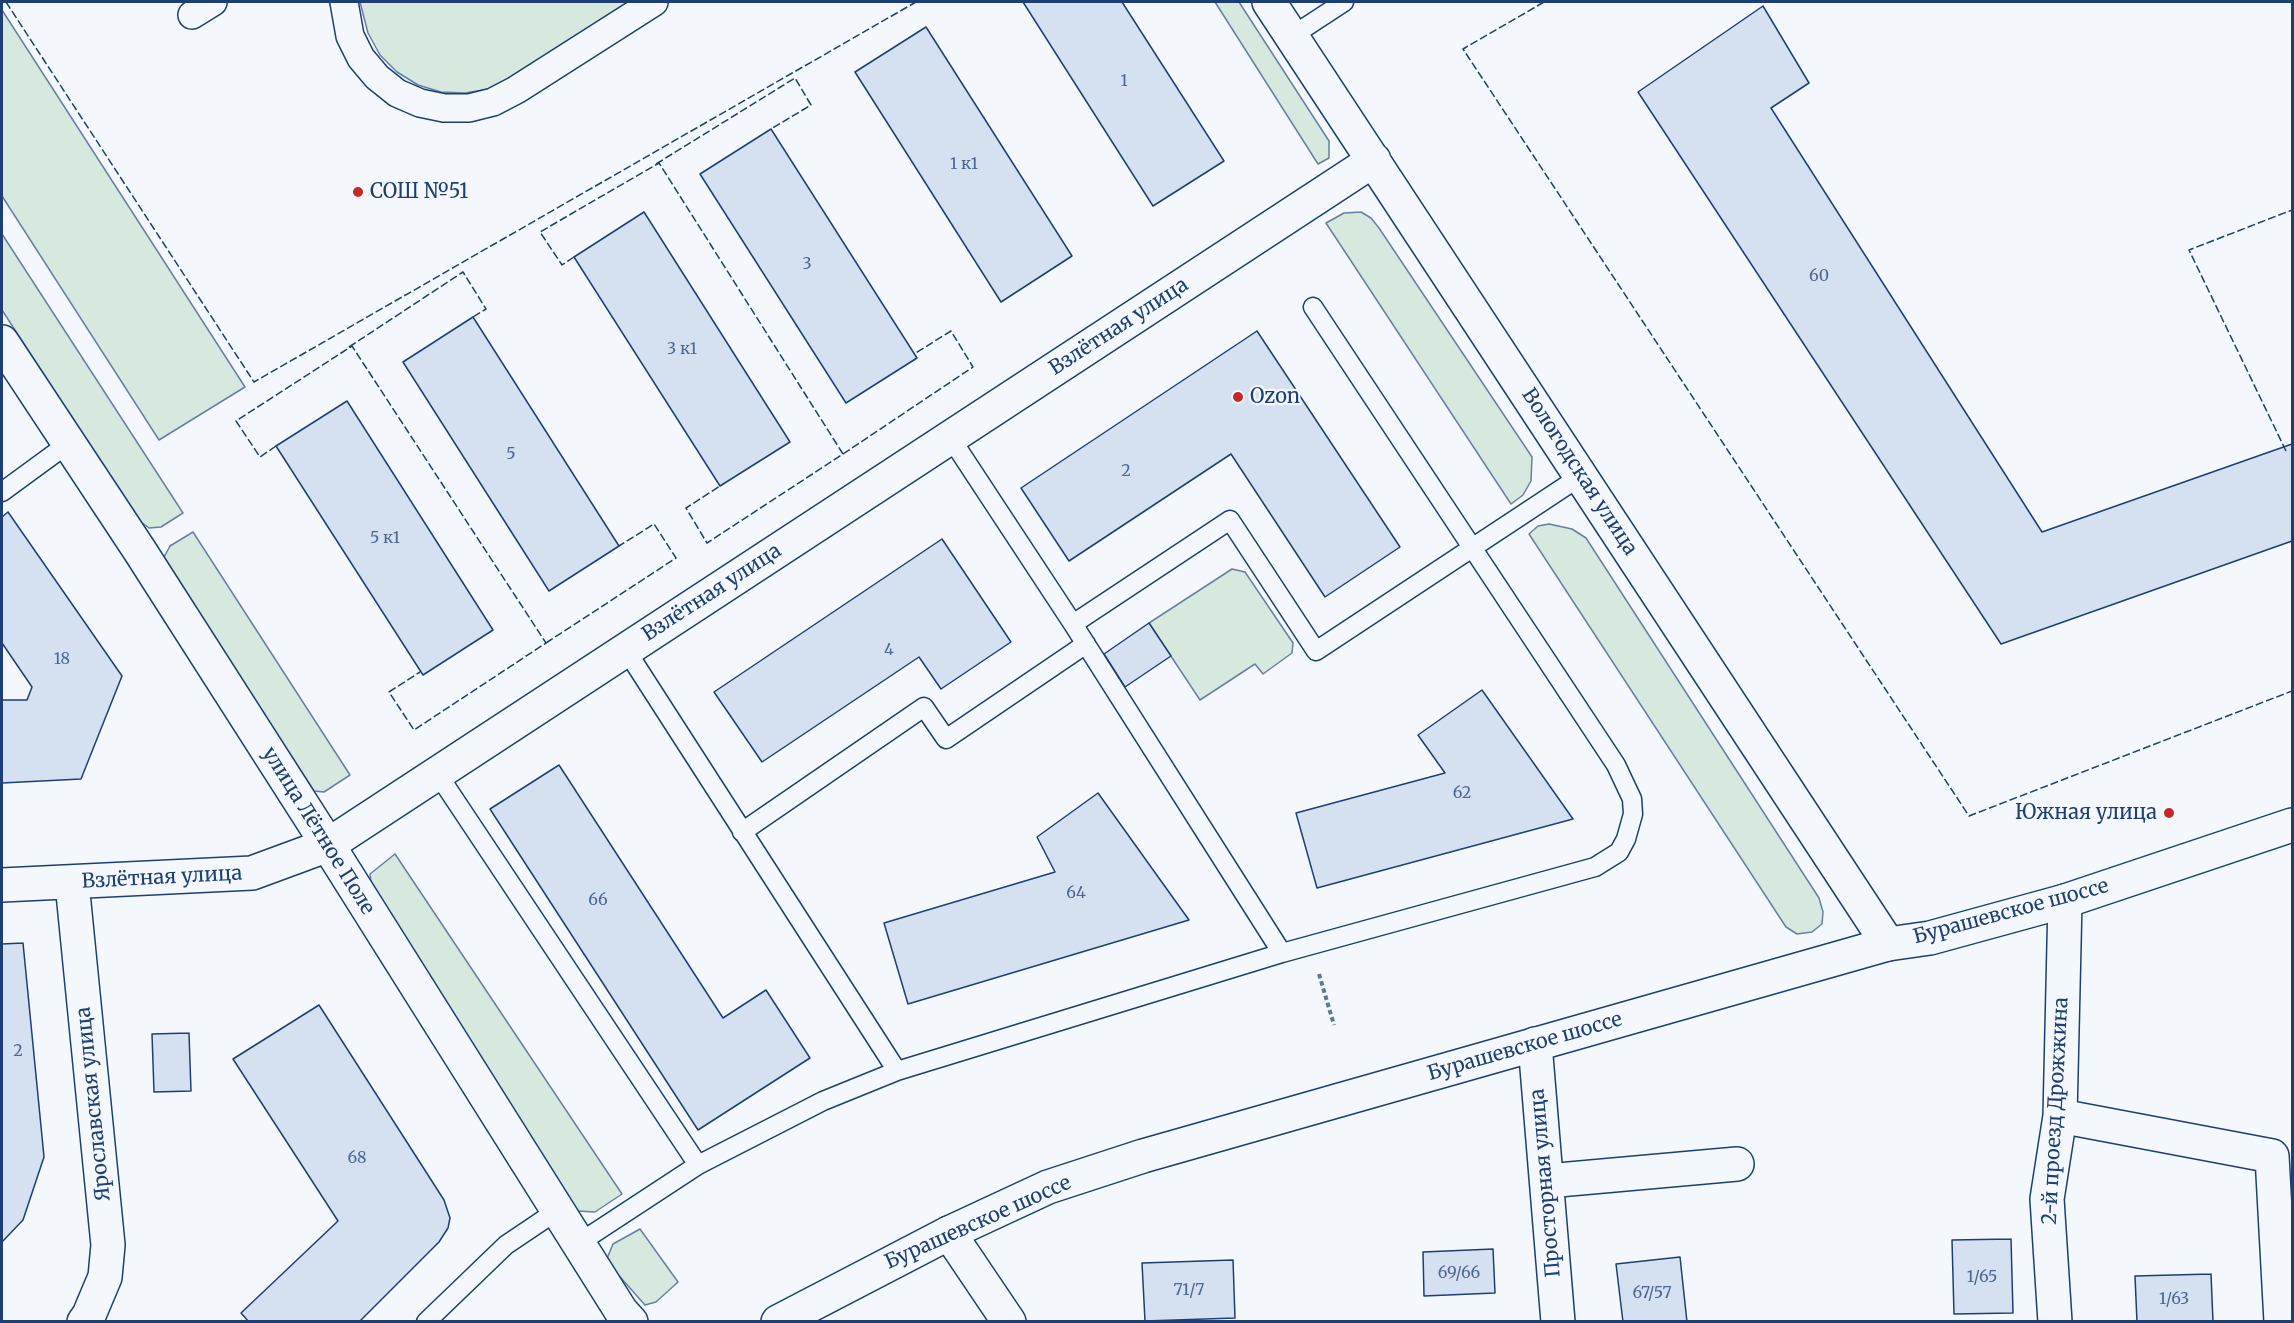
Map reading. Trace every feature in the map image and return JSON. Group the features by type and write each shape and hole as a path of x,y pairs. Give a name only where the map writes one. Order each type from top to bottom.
{"street":[{"path":"344,2 350,36 361,58 377,77 397,93 420,103 444,108 477,106 493,102 516,90 654,2"},
{"name":"Вологодская улица","path":"1269,2 1888,944"},
{"name":"Взлётная улица","path":"2,885 252,873 328,845 1374,160"},
{"name":"улица Лётное Поле","path":"2,342 328,845 621,1311 631,1322"},
{"name":"Бурашевское шоссе","path":"778,1322 949,1233 1048,1187 1143,1156 1888,944 1930,938 2065,901 2292,825"},
{"name":"Ярославская улица","path":"72,883 108,1245 105,1277 92,1319"},
{"name":"2-й проезд Дрожжина","path":"2055,1322 2047,1199 2060,1116 2065,901"},
{"name":"Просторная улица","path":"1534,1044 1558,1322"},
{"path":"2060,1116 2282,1156 2281,1322"},
{"path":"1547,1181 1737,1164"},
{"path":"949,1233 1009,1322"}],"lane":[{"path":"1292,36 1344,2"},
{"path":"579,1243 698,1165 824,1101 897,1071 1282,953 1595,867 1619,852 1626,839 1633,814 1632,799 1624,780 1313,307"},
{"path":"950,437 1086,644 1282,953"},
{"path":"2,492 69,444"},
{"path":"1073,624 1230,520 1317,651 1581,476"},
{"path":"742,832 924,707 946,740 1086,644"},
{"path":"626,650 897,1071"},
{"path":"437,773 698,1165"},
{"path":"426,1322 506,1245 558,1210"}],"path":[{"path":"1311,946 1334,1025"}],"shaded area":[{"path":"360,2 629,2 512,79 490,89 465,93 441,92 418,85 397,72 380,55 368,33"},
{"path":"1215,2 1239,2 1329,141 1329,158 1318,164"},
{"path":"2,10 245,387 159,440 2,196"},
{"path":"1361,212 1371,218 1379,228 1532,457 1531,481 1523,495 1511,504 1326,223 1344,213"},
{"path":"2,234 183,513 161,527 149,528 137,519 2,310"},
{"path":"1549,524 1572,529 1586,538 1819,898 1823,912 1822,924 1812,932 1797,934 1786,927 1529,534 1538,526"},
{"path":"193,532 350,775 324,792 314,791 163,559 170,546"},
{"path":"1232,569 1245,572 1293,643 1292,653 1263,674 1255,664 1200,700 1149,623"},
{"path":"395,854 622,1194 595,1212 577,1211 373,898 370,874"},
{"path":"640,1229 678,1282 656,1302 645,1305 606,1261 613,1244"}],"building":[{"path":"1023,2 1122,2 1224,161 1153,206"},
{"path":"1763,6 1809,83 1771,108 2042,532 2292,444 2292,541 2001,644 1638,92"},
{"path":"926,27 1072,256 1001,302 855,72"},
{"path":"771,129 917,358 846,403 700,174"},
{"path":"644,212 790,442 720,486 574,257"},
{"path":"473,317 619,546 549,591 403,362"},
{"path":"1257,331 1400,547 1325,597 1231,454 1069,561 1021,488"},
{"path":"347,401 493,630 423,675 276,446"},
{"path":"8,512 122,676 81,779 2,783 2,700 27,700 32,687 2,643 2,517"},
{"path":"942,539 1011,642 941,689 919,657 762,762 714,692"},
{"path":"1149,623 1171,656 1125,687 1104,654"},
{"path":"1482,690 1573,819 1317,888 1296,813 1445,773 1418,735"},
{"path":"559,765 723,1018 766,990 810,1058 698,1130 490,809"},
{"path":"1098,793 1189,920 908,1004 884,923 1055,872 1037,837"},
{"path":"23,943 44,1157 23,1220 2,1242 2,944"},
{"path":"319,1005 444,1200 450,1218 448,1228 439,1242 359,1322 249,1322 241,1313 338,1221 233,1059"},
{"path":"189,1033 191,1091 154,1092 152,1034"},
{"path":"2011,1239 2013,1313 1954,1314 1952,1240"},
{"path":"1493,1249 1495,1293 1424,1296 1423,1252"},
{"path":"1680,1257 1687,1322 1623,1322 1616,1264"},
{"path":"1233,1260 1235,1318 1145,1321 1142,1263"},
{"path":"2211,1274 2213,1322 2137,1322 2135,1276"}],"fence":[{"path":"6,2 254,382 916,2"},
{"path":"1544,2 1463,49 1969,816 2292,691"},
{"path":"656,164 795,78 811,105 771,129"},
{"path":"574,257 562,265 540,232 659,163 843,454 707,543 686,508 720,486"},
{"path":"2286,451 2189,250 2292,210"},
{"path":"349,347 463,272 486,309 473,317"},
{"path":"843,454 973,367 951,331 914,354"},
{"path":"276,446 260,457 236,421 352,346 546,643 414,730 389,692 420,672"},
{"path":"546,643 676,558 654,524 619,546"}],"place":[{"name":"СОШ №51","path":"358,192"},
{"name":"Ozon","path":"1238,397"},
{"name":"Южная улица","path":"2169,813"}]}
